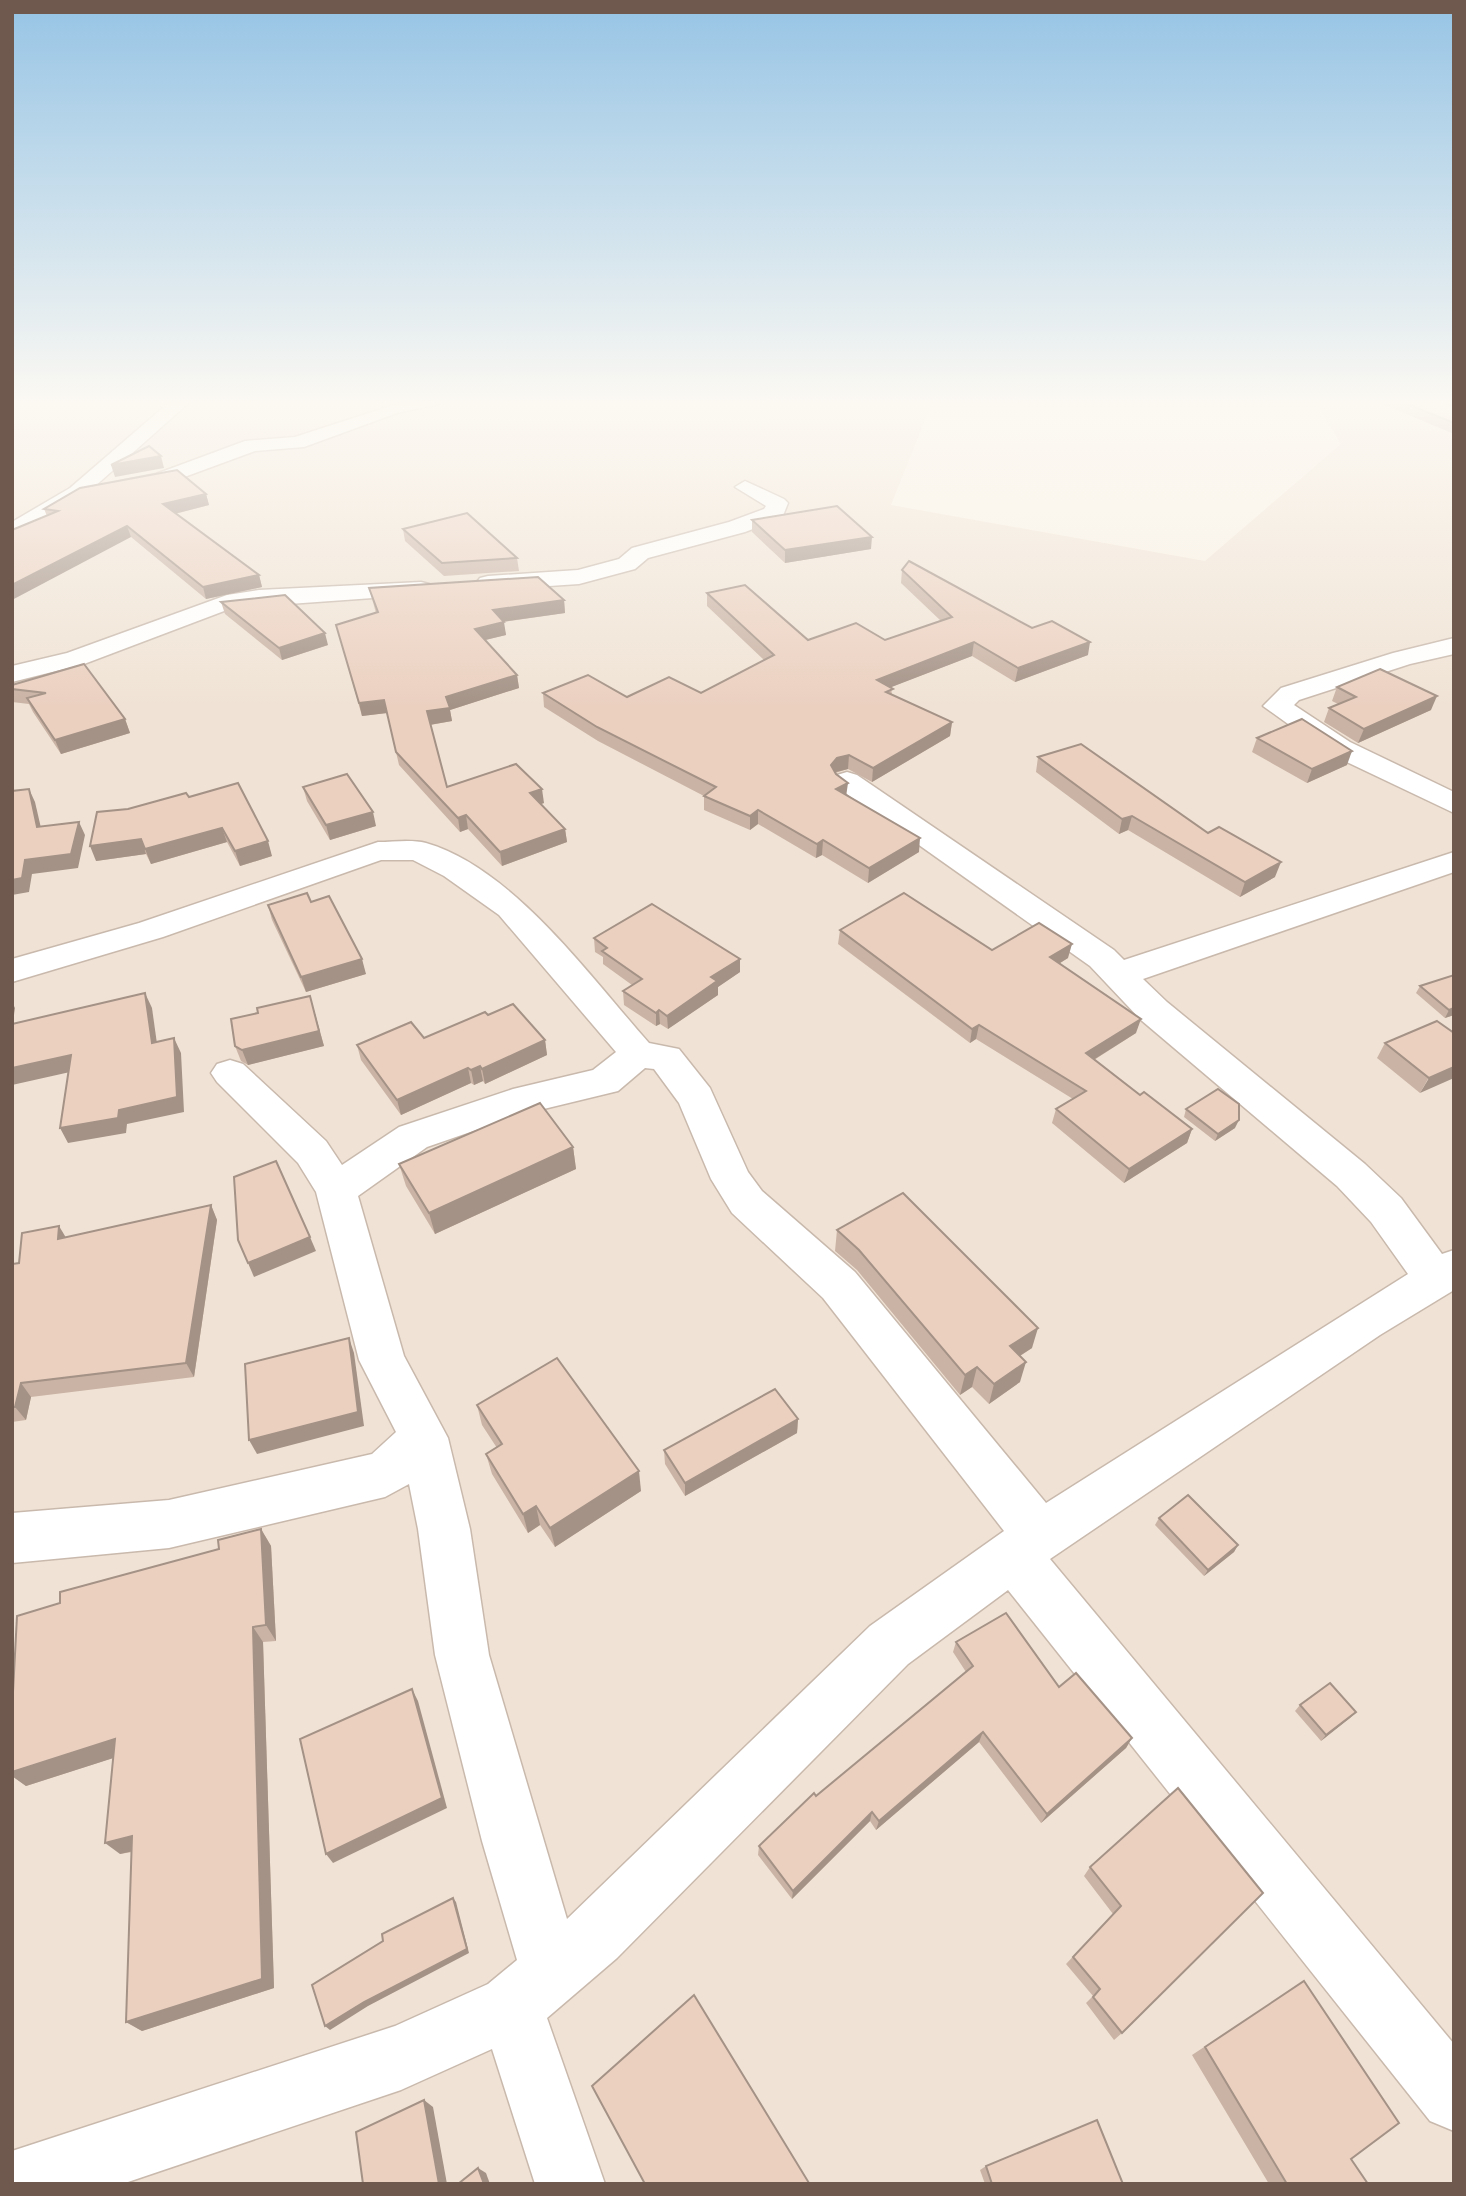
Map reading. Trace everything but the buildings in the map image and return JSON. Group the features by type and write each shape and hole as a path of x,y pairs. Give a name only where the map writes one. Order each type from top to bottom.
{"street":[{"path":"12,532 60,502"},
{"path":"12,674 75,659 227,602 259,597 579,578 627,564 640,553 737,527 774,513 776,502"},
{"path":"1454,646 1402,658 1290,695 1277,706 1340,748 1454,804"},
{"path":"18,2184 401,2057 532,1989 595,1936 889,1644 1027,1546 1364,1322 1445,1273 1351,1175 1154,1011 1120,974 847,781"},
{"path":"12,971 151,930 378,850 419,851 455,869 512,908 638,1054 666,1058 696,1098 731,1179 747,1202 769,1225 839,1285 1027,1546 1454,2097"},
{"path":"1120,974 1454,861"},
{"path":"336,1190 413,1137 513,1103 605,1080 638,1054"},
{"path":"230,1073 312,1152 336,1190 382,1360 424,1438 444,1529 462,1656 478,1706 512,1841 532,1989 570,2184"},
{"path":"12,1538 169,1524 385,1474 424,1438"}],"shaded area":[{"path":"12,502 892,502 891,505 1205,561 1273,502 1454,502 1454,2184 12,2184"}]}
